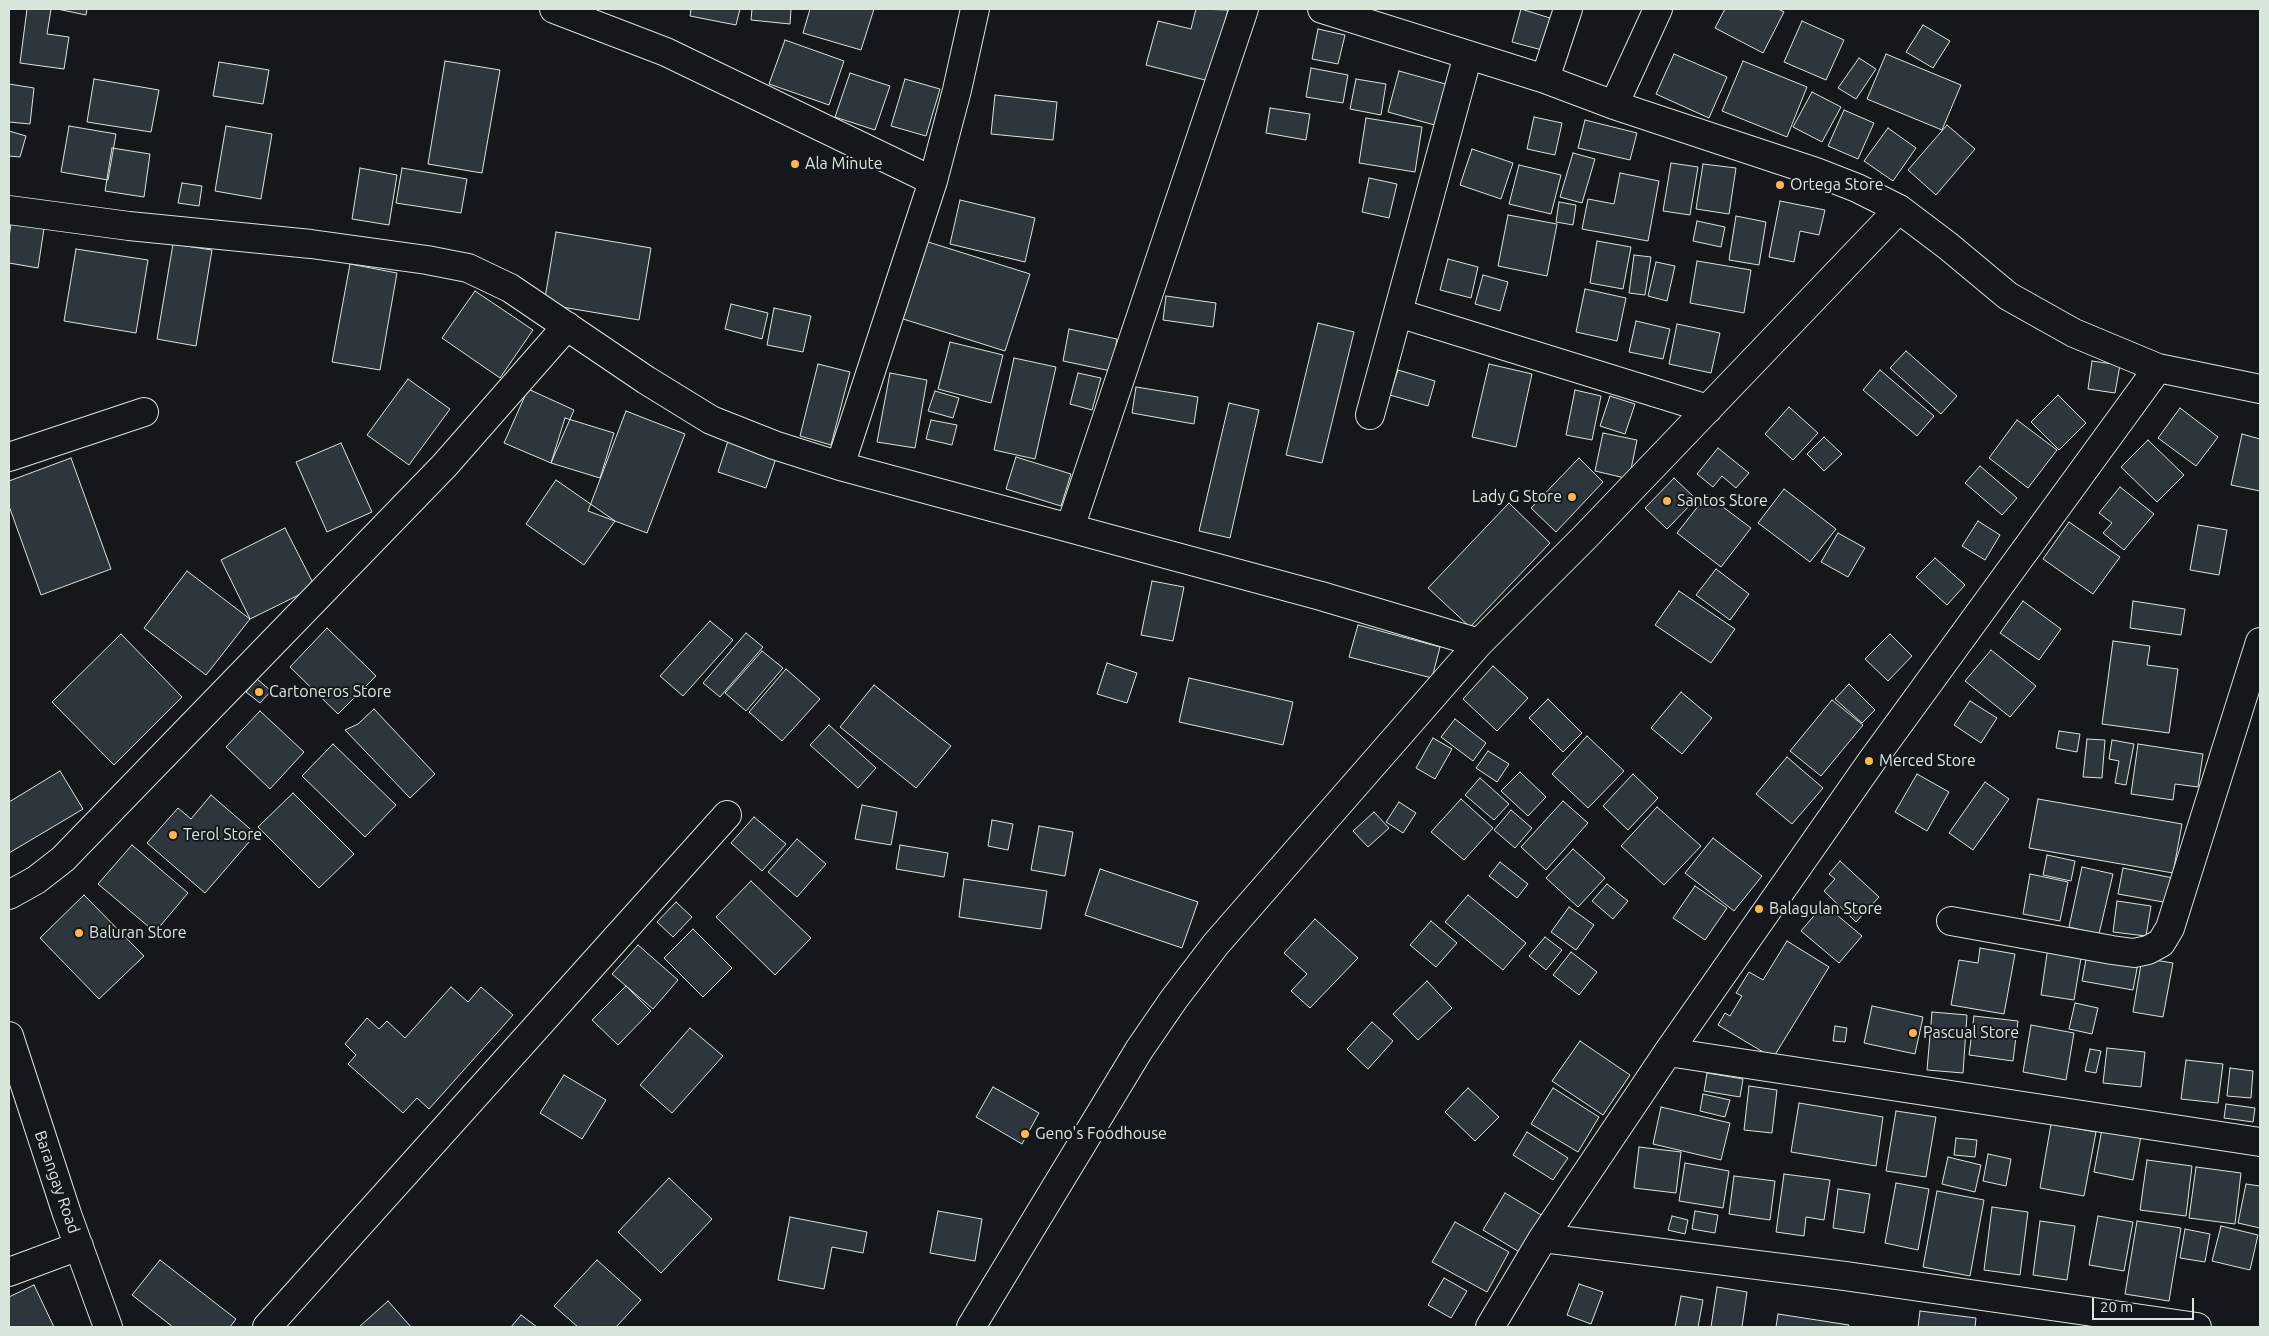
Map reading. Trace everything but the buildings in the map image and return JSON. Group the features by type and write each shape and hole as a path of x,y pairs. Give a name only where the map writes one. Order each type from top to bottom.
{"street":[{"path":"554,9 666,52 933,181"},
{"path":"840,466 933,181 957,90 975,9"},
{"path":"1070,528 1244,9"},
{"path":"1322,9 1545,79 1614,105 1816,172 1857,188 1899,209 1948,246 2008,296 2074,333 2158,368 2260,389"},
{"path":"1545,79 1568,9"},
{"path":"1614,105 1658,9"},
{"path":"1370,415 1468,55"},
{"path":"971,1327 1139,1050 1174,999 1216,944 1479,643 1585,537 1899,209"},
{"path":"9,210 129,226 312,244 427,260 468,268 510,288 646,380 711,420 774,445 840,466 1321,596 1479,643"},
{"path":"1398,313 1708,409"},
{"path":"9,895 36,880 63,859 444,466 567,326"},
{"path":"1490,1327 1543,1238 1668,1052 1871,762 2158,368"},
{"path":"9,457 144,412"},
{"path":"1951,921 2134,953 2148,950 2161,943 2170,928 2260,642"},
{"path":"267,1327 727,815"},
{"name":"Barangay Road","path":"9,1036 108,1327"},
{"path":"1668,1052 2260,1142"},
{"path":"1543,1238 1826,1274 2197,1327"},
{"path":"9,1272 79,1246"}],"place":[{"name":"Ala Minute","path":"795,164"},
{"name":"Ortega Store","path":"1780,185"},
{"name":"Lady G Store","path":"1572,497"},
{"name":"Santos Store","path":"1667,501"},
{"name":"Cartoneros Store","path":"259,692"},
{"name":"Merced Store","path":"1869,761"},
{"name":"Terol Store","path":"173,835"},
{"name":"Balagulan Store","path":"1759,909"},
{"name":"Baluran Store","path":"79,933"},
{"name":"Pascual Store","path":"1913,1033"},
{"name":"Geno's Foodhouse","path":"1025,1134"}]}
